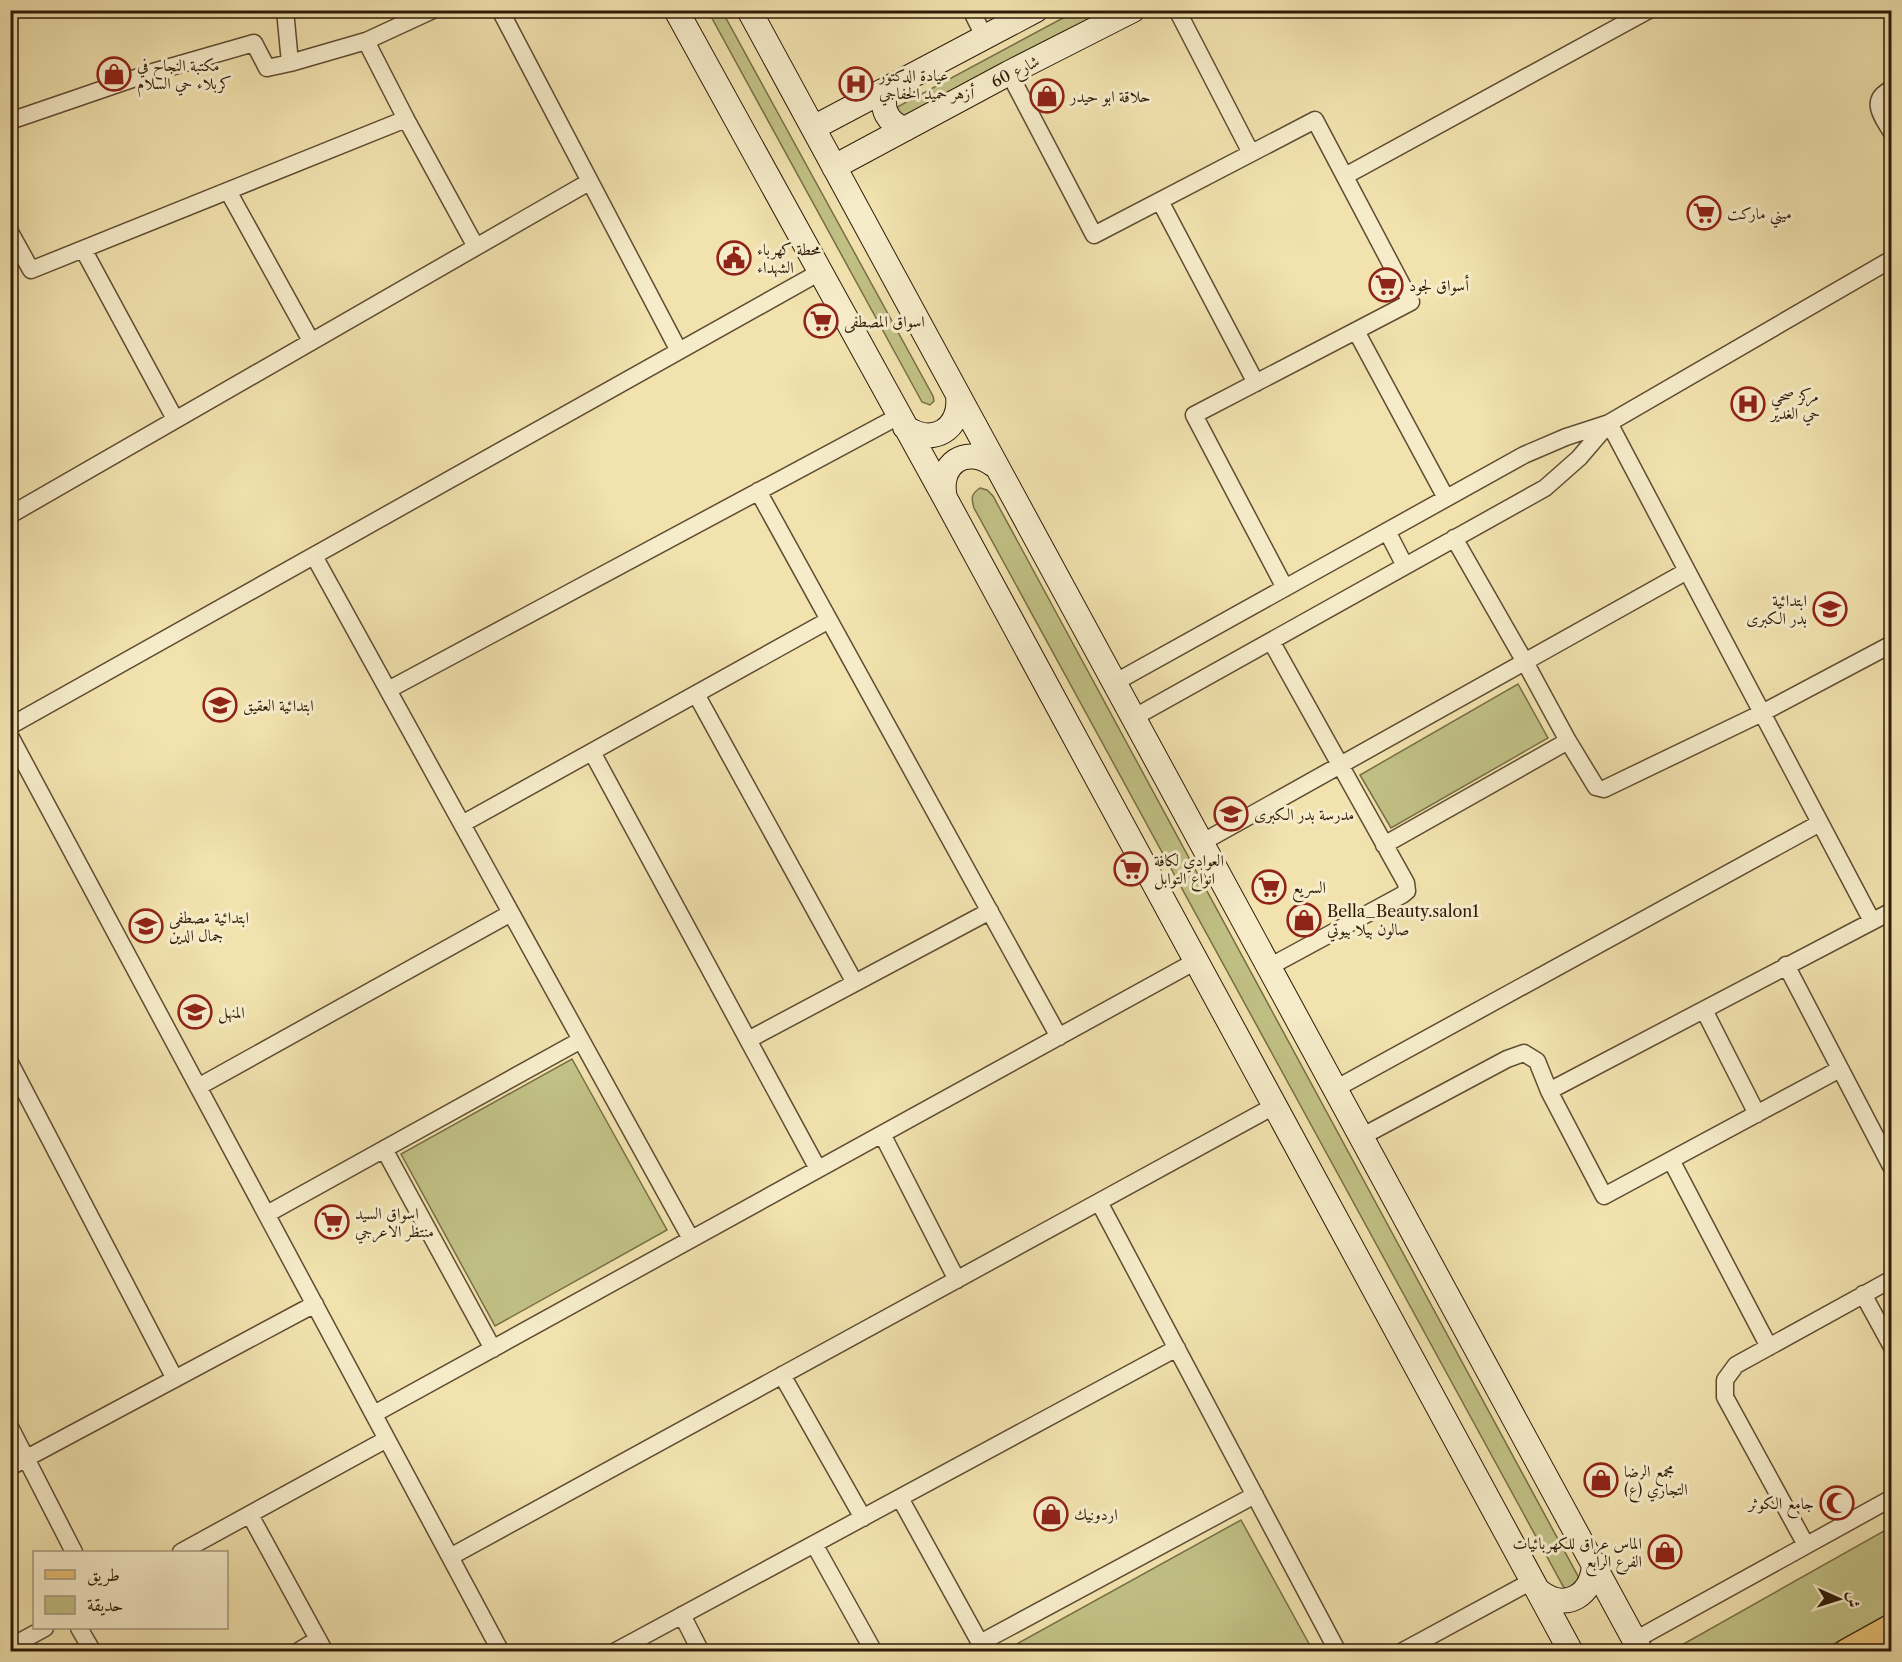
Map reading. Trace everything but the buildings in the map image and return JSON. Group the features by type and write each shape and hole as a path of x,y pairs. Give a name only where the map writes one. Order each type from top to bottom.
{"main road":[{"path":"676,10 945,498 1570,1652"},
{"path":"749,10 994,465 1638,1646"},
{"path":"813,128 1036,10"},
{"name":"شارع 60","path":"834,167 1009,73 1133,10"},
{"path":"885,91 883,99 886,115 897,126 905,129"},
{"path":"902,422 921,435 939,434 953,423 959,405 957,396"},
{"path":"945,498 944,477 948,468 956,461 976,456 994,465"},
{"path":"1536,1586 1555,1600 1573,1599 1581,1595 1592,1581 1594,1563"},
{"path":"1847,1652 1892,1627"}],"street":[{"path":"285,10 290,63"},
{"path":"10,121 153,72 254,43 267,68 290,63 366,41 433,10"},
{"path":"500,10 679,351"},
{"path":"971,10 985,38"},
{"path":"1177,10 1251,153"},
{"path":"1345,176 1649,10"},
{"path":"366,41 476,247"},
{"path":"1009,73 1094,235 1315,120 1411,302 1194,415 1285,588"},
{"path":"1892,89 1879,97 1882,116 1892,133"},
{"path":"10,232 31,270 406,119"},
{"path":"10,515 590,182"},
{"path":"228,190 311,341"},
{"path":"1160,201 1256,383"},
{"path":"83,249 175,419"},
{"path":"1114,682 1535,450 1609,423 1892,260"},
{"path":"10,726 820,272"},
{"path":"1356,331 1446,498"},
{"path":"388,690 758,491 902,422"},
{"path":"1133,718 1545,488 1579,458 1609,423"},
{"path":"1609,423 1872,921"},
{"path":"758,491 1059,1036"},
{"path":"1387,531 1405,566"},
{"path":"1454,538 1568,741 1596,787 1604,789 1762,713 1892,644"},
{"path":"314,556 691,1239"},
{"path":"1201,843 1687,572"},
{"path":"462,824 829,620"},
{"path":"1269,967 1407,891 1406,882 1271,641"},
{"path":"696,694 855,983"},
{"path":"10,736 501,1652"},
{"path":"1384,845 1568,741"},
{"path":"592,752 818,1169"},
{"path":"1335,1089 1820,823"},
{"path":"748,1040 990,911"},
{"path":"1550,1091 1892,911"},
{"path":"198,1087 511,913"},
{"path":"374,1414 1196,961"},
{"path":"1786,965 1892,1168"},
{"path":"1704,1010 1757,1114"},
{"path":"267,1214 581,1040"},
{"path":"1361,1137 1507,1059 1524,1053 1537,1060 1550,1091 1604,1196 1840,1069"},
{"path":"10,1063 175,1379"},
{"path":"450,1557 1274,1106"},
{"path":"882,1134 957,1280"},
{"path":"384,1149 493,1348"},
{"path":"1671,1160 1769,1347"},
{"path":"1099,1202 1338,1652"},
{"path":"1806,1545 1725,1397 1725,1380 1736,1365 1892,1279"},
{"path":"1863,1294 1892,1347"},
{"path":"10,1467 315,1304"},
{"path":"614,1652 1177,1348"},
{"path":"782,1375 863,1518"},
{"path":"10,1427 74,1551"},
{"path":"183,1551 387,1439"},
{"path":"900,1498 983,1647 1255,1495"},
{"path":"1638,1646 1806,1545 1892,1498"},
{"path":"250,1515 321,1645 297,1652"},
{"path":"814,1544 874,1652"},
{"path":"1401,1652 1536,1586"},
{"path":"682,1615 701,1652"},
{"path":"10,1647 43,1629"},
{"path":"80,1629 93,1652"}],"green space":[{"path":"708,11 722,11 933,396 934,401 930,405 922,402"},
{"path":"1076,11 1107,11 902,119 897,108 899,106"},
{"path":"980,488 987,490 993,496 1579,1578 1568,1592 974,508 972,497"},
{"path":"1518,684 1548,738 1391,828 1360,775"},
{"path":"572,1059 667,1230 495,1326 401,1154"},
{"path":"1241,1520 1313,1651 1016,1651 1013,1646"},
{"path":"1891,1527 1891,1612 1821,1651 1671,1651"}],"place":[{"name":"مكتبة النجاح في كربلاء حي السلام","path":"114,74"},
{"name":"عيادة الدكتور أزهر حميد الخفاجي","path":"856,84"},
{"name":"حلاقة ابو حيدر","path":"1047,96"},
{"name":"ميني ماركت","path":"1704,213"},
{"name":"محطة كهرباء الشهداء","path":"734,258"},
{"name":"أسواق لجود","path":"1386,285"},
{"name":"اسواق المصطفى","path":"821,321"},
{"name":"مركز صحي حي الغدير","path":"1748,404"},
{"name":"ابتدائية بدر الكبرى","path":"1830,609"},
{"name":"ابتدائية العقيق","path":"220,705"},
{"name":"مدرسة بدر الكبرى","path":"1231,814"},
{"name":"العوادي لكافة انواع التوابل","path":"1131,869"},
{"name":"السريع","path":"1269,887"},
{"name":"Bella_Beauty.salon1 صالون بيلا بيوتي","path":"1304,920"},
{"name":"ابتدائية مصطفى جمال الدين","path":"146,926"},
{"name":"المنهل","path":"195,1012"},
{"name":"اسواق السيد منتظر الاعرجي","path":"332,1222"},
{"name":"مجمع الرضا (ع) التجاري","path":"1601,1480"},
{"name":"جامع الكوثر","path":"1837,1503"},
{"name":"اردونيك","path":"1051,1514"},
{"name":"الماس عراق للكهربائيات الفرع الرابع","path":"1665,1552"}]}
